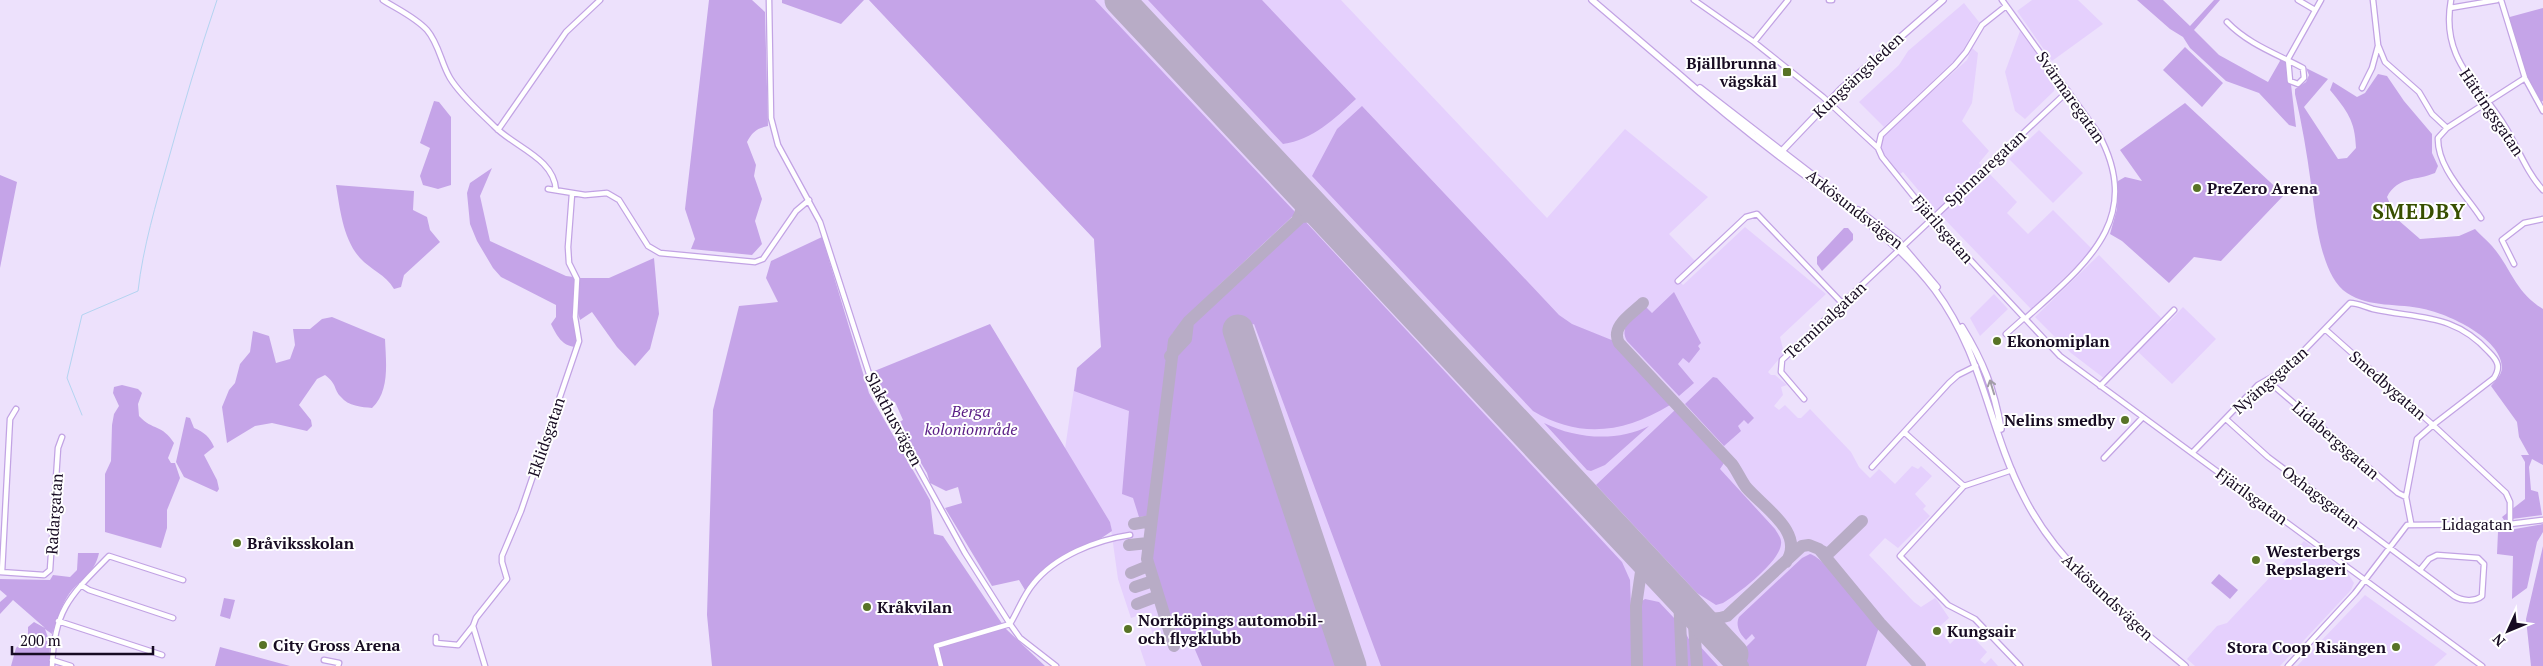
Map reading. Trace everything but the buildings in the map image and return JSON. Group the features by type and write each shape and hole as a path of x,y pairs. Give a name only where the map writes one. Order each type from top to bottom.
{"main road":[{"name":"Arkösundsvägen","path":"1592,0 1673,69 1837,198 1898,251 1933,288 1980,364"},
{"name":"Kungsängsleden","path":"1779,153 1828,101 1886,47 1944,0"},
{"name":"Arkösundsvägen","path":"1779,153 1903,246 1941,294 1980,364 1994,396 2004,447 2029,507 2059,552 2086,579 2182,664"}],"street":[{"path":"383,0 426,30 435,42 454,83 498,130 545,165 554,177 556,190"},
{"path":"498,130 506,123 566,32 600,0"},
{"name":"Slakthusvägen","path":"769,0 771,118 778,145 810,200 820,222 873,386 965,553 1010,624 1020,638 1056,666"},
{"name":"Fjärilsgatan","path":"1694,0 1754,42 1828,101 1878,148 1882,157 1932,219 2060,356 2482,666"},
{"path":"1754,42 1788,0"},
{"name":"Svärmaregatan","path":"2002,0 2068,91 2107,150 2114,172 2115,191 2113,211 2106,234 2097,248 2006,334"},
{"path":"2298,0 2315,10"},
{"path":"2227,22 2242,36 2279,57 2288,59 2303,68 2305,72 2302,82 2294,84 2290,81 2288,59 2321,0"},
{"path":"2373,0 2378,45 2385,62 2419,92 2432,114 2447,128"},
{"name":"Hättingsgatan","path":"2451,0 2449,29 2460,67 2506,128 2543,190"},
{"path":"2450,8 2499,0 2525,78 2543,111"},
{"path":"1878,148 1881,135 1955,65 1966,52 1982,25 2006,6"},
{"path":"2362,88 2372,68 2378,45"},
{"path":"2481,218 2451,176 2441,155 2438,138 2447,128 2525,78"},
{"name":"Spinnaregatan","path":"1903,246 2068,91"},
{"path":"548,189 572,194 607,193 619,200 648,246 660,253 755,262 763,259 786,223 810,200"},
{"name":"Eklidsgatan","path":"436,636 436,643 458,645 473,626 476,618 507,579 502,556 521,511 579,341 574,303 576,279 569,263 568,247 572,194"},
{"path":"1678,281 1746,217 1757,214 1842,304"},
{"path":"2514,264 2502,240 2524,223 2543,219"},
{"name":"Terminalgatan","path":"1804,399 1781,372 1782,360 1903,246"},
{"path":"2326,330 2347,305 2355,303 2373,309 2430,317 2455,326 2482,344 2497,360 2498,372 2494,378 2433,424 2506,493 2510,502 2510,524"},
{"path":"2100,386 2174,310"},
{"name":"Nyängsgatan","path":"2193,452 2258,385 2286,369 2326,330"},
{"name":"Smedbygatan","path":"2326,330 2433,424 2417,439 2406,497 2411,523"},
{"path":"1872,467 1958,375 1980,364"},
{"name":"Lidabergsgatan","path":"2267,380 2398,493 2406,497"},
{"path":"1,572 10,418 16,409"},
{"path":"2104,458 2143,417"},
{"name":"Oxhagsgatan","path":"2226,419 2268,457 2459,599 2478,600 2482,596 2484,564 2478,558 2437,555 2429,559 2420,570"},
{"path":"1905,433 1964,486"},
{"name":"Radargatan","path":"1,572 44,575 50,570 58,448 62,437"},
{"path":"2012,470 1964,486 1900,556 1948,605 1975,619 2020,666"},
{"name":"Lidagatan","path":"2411,523 2510,524 2543,520"},
{"path":"2288,666 2366,579 2403,528 2411,523"},
{"path":"941,666 936,646 1010,624 1032,584 1052,566 1106,538 1130,535"},
{"path":"52,666 58,621 67,602 109,556 183,580"},
{"path":"81,586 173,618"},
{"path":"58,621 162,655"},
{"path":"473,626 485,666"},
{"path":"52,660 71,666"},
{"path":"324,660 339,663 338,666"}],"shaded area":[{"path":"869,0 1341,0 1547,218 1625,129 1708,197 1669,234 1695,261 1677,279 1683,285 1745,227 1826,294 1780,337 1784,353 1768,372 1787,385 1781,387 1783,395 1774,406 1779,410 1785,405 1798,418 1801,418 1810,409 1851,452 1859,467 1870,478 1879,469 1895,484 1912,466 1918,469 1921,466 1932,476 1915,494 1926,506 1923,509 1930,516 1898,548 1885,538 1869,555 1921,607 1935,598 1937,600 1949,618 1939,627 1950,644 1965,629 1987,652 1980,660 1985,664 1991,658 1998,666 1146,666 1138,642 1154,637 1145,613 1131,618 1118,579 1110,522 1065,449 1077,368 1101,347 1094,239"},
{"path":"2032,0 2078,0 2103,24 2052,61 2017,11"},
{"path":"1964,3 1979,22 1960,55 1884,127 1859,102 1899,65 1908,51"},
{"path":"2020,31 2056,81 2054,91 2025,119 2015,111 2005,72"},
{"path":"1972,48 1978,53 1972,103 1962,121 1989,151 1979,163 2017,202 2007,213 2028,234 2053,210 2093,250 2031,309 1930,204 1903,172 1900,174 1882,151 1881,145 1884,135 1967,60"},
{"path":"2039,130 2083,173 2053,203 2009,159"},
{"path":"2099,255 2167,324 2183,307 2216,339 2172,384 2134,348 2105,379 2071,353 2035,317"},
{"path":"1994,294 2008,309 1980,336 1970,318"},
{"path":"2304,541 2347,572 2354,583 2351,590 2280,666 2195,666 2187,659 2217,626 2227,623"},
{"path":"2365,595 2447,654 2434,666 2297,666"}],"green space":[{"path":"709,0 752,0 765,12 768,126 755,131 747,142 756,165 754,176 762,199 755,221 762,244 752,255 691,249 695,239 685,209"},
{"path":"782,0 864,0 841,24 782,3"},
{"path":"869,0 1095,0 1296,213 1216,288 1172,334 1148,516 1139,517 1133,498 1122,494 1129,411 1074,391 1077,368 1101,347 1094,239"},
{"path":"1148,0 1262,0 1356,99 1322,128 1304,138 1283,144"},
{"path":"2137,0 2163,0 2190,26 2214,0 2220,0 2194,30 2219,55 2268,82 2280,61 2279,57 2288,59 2296,127 2289,125 2259,93 2226,81 2190,48 2183,37 2170,29"},
{"path":"2543,8 2543,101 2539,103 2525,78 2506,18"},
{"path":"2185,47 2223,83 2202,107 2163,70"},
{"path":"2306,68 2328,79 2304,107 2338,159 2347,158 2356,148 2354,130 2349,116 2330,90 2333,82 2357,97 2365,93 2378,74 2387,76 2404,101 2432,134 2432,153 2438,166 2435,173 2402,182 2391,190 2387,197 2397,219 2420,239 2459,236 2475,229 2499,255 2519,287 2533,302 2543,309 2543,465 2532,459 2529,467 2531,490 2538,492 2542,515 2504,520 2502,517 2525,499 2525,462 2521,455 2529,455 2519,437 2517,422 2491,386 2502,370 2499,356 2493,346 2472,329 2446,316 2414,307 2374,303 2356,298 2338,285 2331,273 2320,243 2306,150 2295,94 2295,89 2306,82 2309,75"},
{"path":"434,101 439,102 451,117 451,185 438,189 423,185 420,176 430,148 420,143"},
{"name":"PreZero Arena","path":"2185,103 2284,195 2221,261 2194,257 2169,283 2122,241 2110,234 2117,209 2118,181 2125,177 2142,181 2120,150"},
{"path":"1362,106 1559,315 1572,324 1619,343 1617,346 1670,405 1636,422 1602,429 1568,426 1550,420 1533,411 1312,176 1337,129"},
{"path":"492,168 480,196 490,241 566,276 574,277 574,303 579,340 576,347 567,345 558,336 551,324 556,317 556,305 501,277 493,268 477,241 470,224 467,193 470,183"},
{"path":"0,175 17,182 0,268"},
{"path":"336,185 414,191 413,210 427,217 430,230 440,242 404,275 401,287 394,289 364,262 354,250 343,223"},
{"path":"1303,219 1622,562 1630,580 1633,666 1381,666 1254,324 1226,334 1337,666 1202,666 1193,645 1182,647 1155,575 1151,555 1177,356 1188,344 1194,322 1235,280"},
{"path":"1844,228 1848,228 1853,234 1853,240 1822,271 1817,264 1817,257"},
{"path":"822,237 869,393 930,500 934,534 943,536 1005,628 1045,666 712,666 707,615 713,410 739,306 778,302 766,278 771,261"},
{"path":"654,258 659,314 650,349 635,366 617,347 592,312 580,320 576,306 580,278 609,278"},
{"path":"1674,292 1701,343 1698,346 1700,349 1689,363 1683,358 1678,364 1694,383 1679,396 1627,341 1625,336 1626,326 1637,313 1645,306 1652,313"},
{"path":"332,317 385,339 386,376 378,401 372,408 355,406 344,400 325,375 317,379 299,405 311,420 312,426 307,431 272,423 255,426 227,443 222,407 229,390 235,383 240,364 250,352 253,331 269,336 276,363 290,359 295,345 293,329 310,329 322,319"},
{"name":"Berga koloniområde","path":"990,324 1110,522 1112,531 1047,568 1025,590 1019,580 992,586 945,508 962,503 958,487 946,491 930,483 927,473 897,423 903,420 895,402 887,404 872,372"},
{"path":"1713,377 1717,378 1754,418 1748,424 1744,420 1738,426 1741,431 1724,446 1685,404"},
{"path":"122,385 138,389 142,393 138,404 139,416 165,433 174,443 168,458 171,463 175,463 180,478 167,510 167,528 161,548 105,532 105,474 111,461 114,414 119,406 113,393 114,387"},
{"path":"1675,410 1724,463 1720,469 1775,529 1781,540 1779,551 1774,560 1757,577 1738,593 1723,603 1716,605 1697,593 1596,485"},
{"path":"186,417 190,418 194,428 209,438 214,447 204,455 217,480 219,489 217,492 184,477 176,462"},
{"path":"1544,423 1569,432 1596,437 1624,435 1649,426 1605,465 1591,471 1587,470"},
{"path":"2543,524 2543,532 2537,542 2527,588 2512,599 2513,556 2497,554 2498,532"},
{"path":"2543,546 2543,666 2531,666 2526,619"},
{"path":"78,553 99,553 91,571 66,599 52,634 45,629 50,643 49,666 11,666 16,648 28,635 28,627 34,622 45,628 13,600 0,614 0,602 7,596 0,590 0,579 50,580 53,575 70,577 77,570"},
{"path":"1810,554 1836,575 1879,627 1866,666 1747,666 1739,654 1755,638 1752,634 1746,640 1742,635 1738,627 1739,617 1802,558"},
{"path":"2219,574 2238,590 2230,599 2211,583"},
{"path":"224,598 235,600 230,619 220,616"},
{"path":"1645,599 1659,602 1675,619 1679,666 1640,666 1639,603"},
{"path":"1683,633 1686,634 1691,643 1693,666 1685,666"},
{"path":"1698,644 1718,666 1699,666"},
{"path":"220,647 290,666 215,666"}],"waterway":[{"path":"82,415 67,378 82,315 138,291 143,258 155,209 185,100 217,0"}],"taxiway":[{"path":"1280,171 1298,194 1301,207 1297,220"},
{"path":"1174,646 1147,559 1174,341 1188,322 1301,217 1318,216 1342,237"},
{"path":"1643,303 1620,326 1617,331 1619,343 1732,464 1746,487 1780,521 1791,541 1791,551 1786,562"},
{"path":"1170,356 1186,339 1188,322"},
{"path":"1134,524 1151,521"},
{"path":"1820,550 1826,553 1830,552 1862,521"},
{"path":"1129,545 1148,543"},
{"path":"1688,606 1706,617 1716,619 1727,616 1802,546 1809,545 1819,549 1880,623 1920,666"},
{"path":"1637,666 1636,606 1643,558"},
{"path":"1131,573 1148,566"},
{"path":"1135,587 1153,581"},
{"path":"1137,604 1158,596"},
{"path":"1679,596 1682,666"},
{"path":"1693,612 1697,666"},
{"path":"1734,653 1743,666"}],"runway":[{"path":"1120,0 1733,654"},
{"path":"1238,330 1351,666"}],"place":[{"name":"Bjällbrunna vägskäl","path":"1787,72"},
{"name":"PreZero Arena","path":"2197,188"},
{"name":"Ekonomiplan","path":"1997,341"},
{"name":"Nelins smedby","path":"2125,420"},
{"name":"Bråviksskolan","path":"237,543"},
{"name":"Westerbergs Repslageri","path":"2256,560"},
{"name":"Kråkvilan","path":"867,607"},
{"name":"Norrköpings automobil- och flygklubb","path":"1128,629"},
{"name":"Kungsair","path":"1937,631"},
{"name":"City Gross Arena","path":"263,645"},
{"name":"Stora Coop Risängen","path":"2396,647"}],"district":[{"name":"SMEDBY","path":"2419,212"}]}
